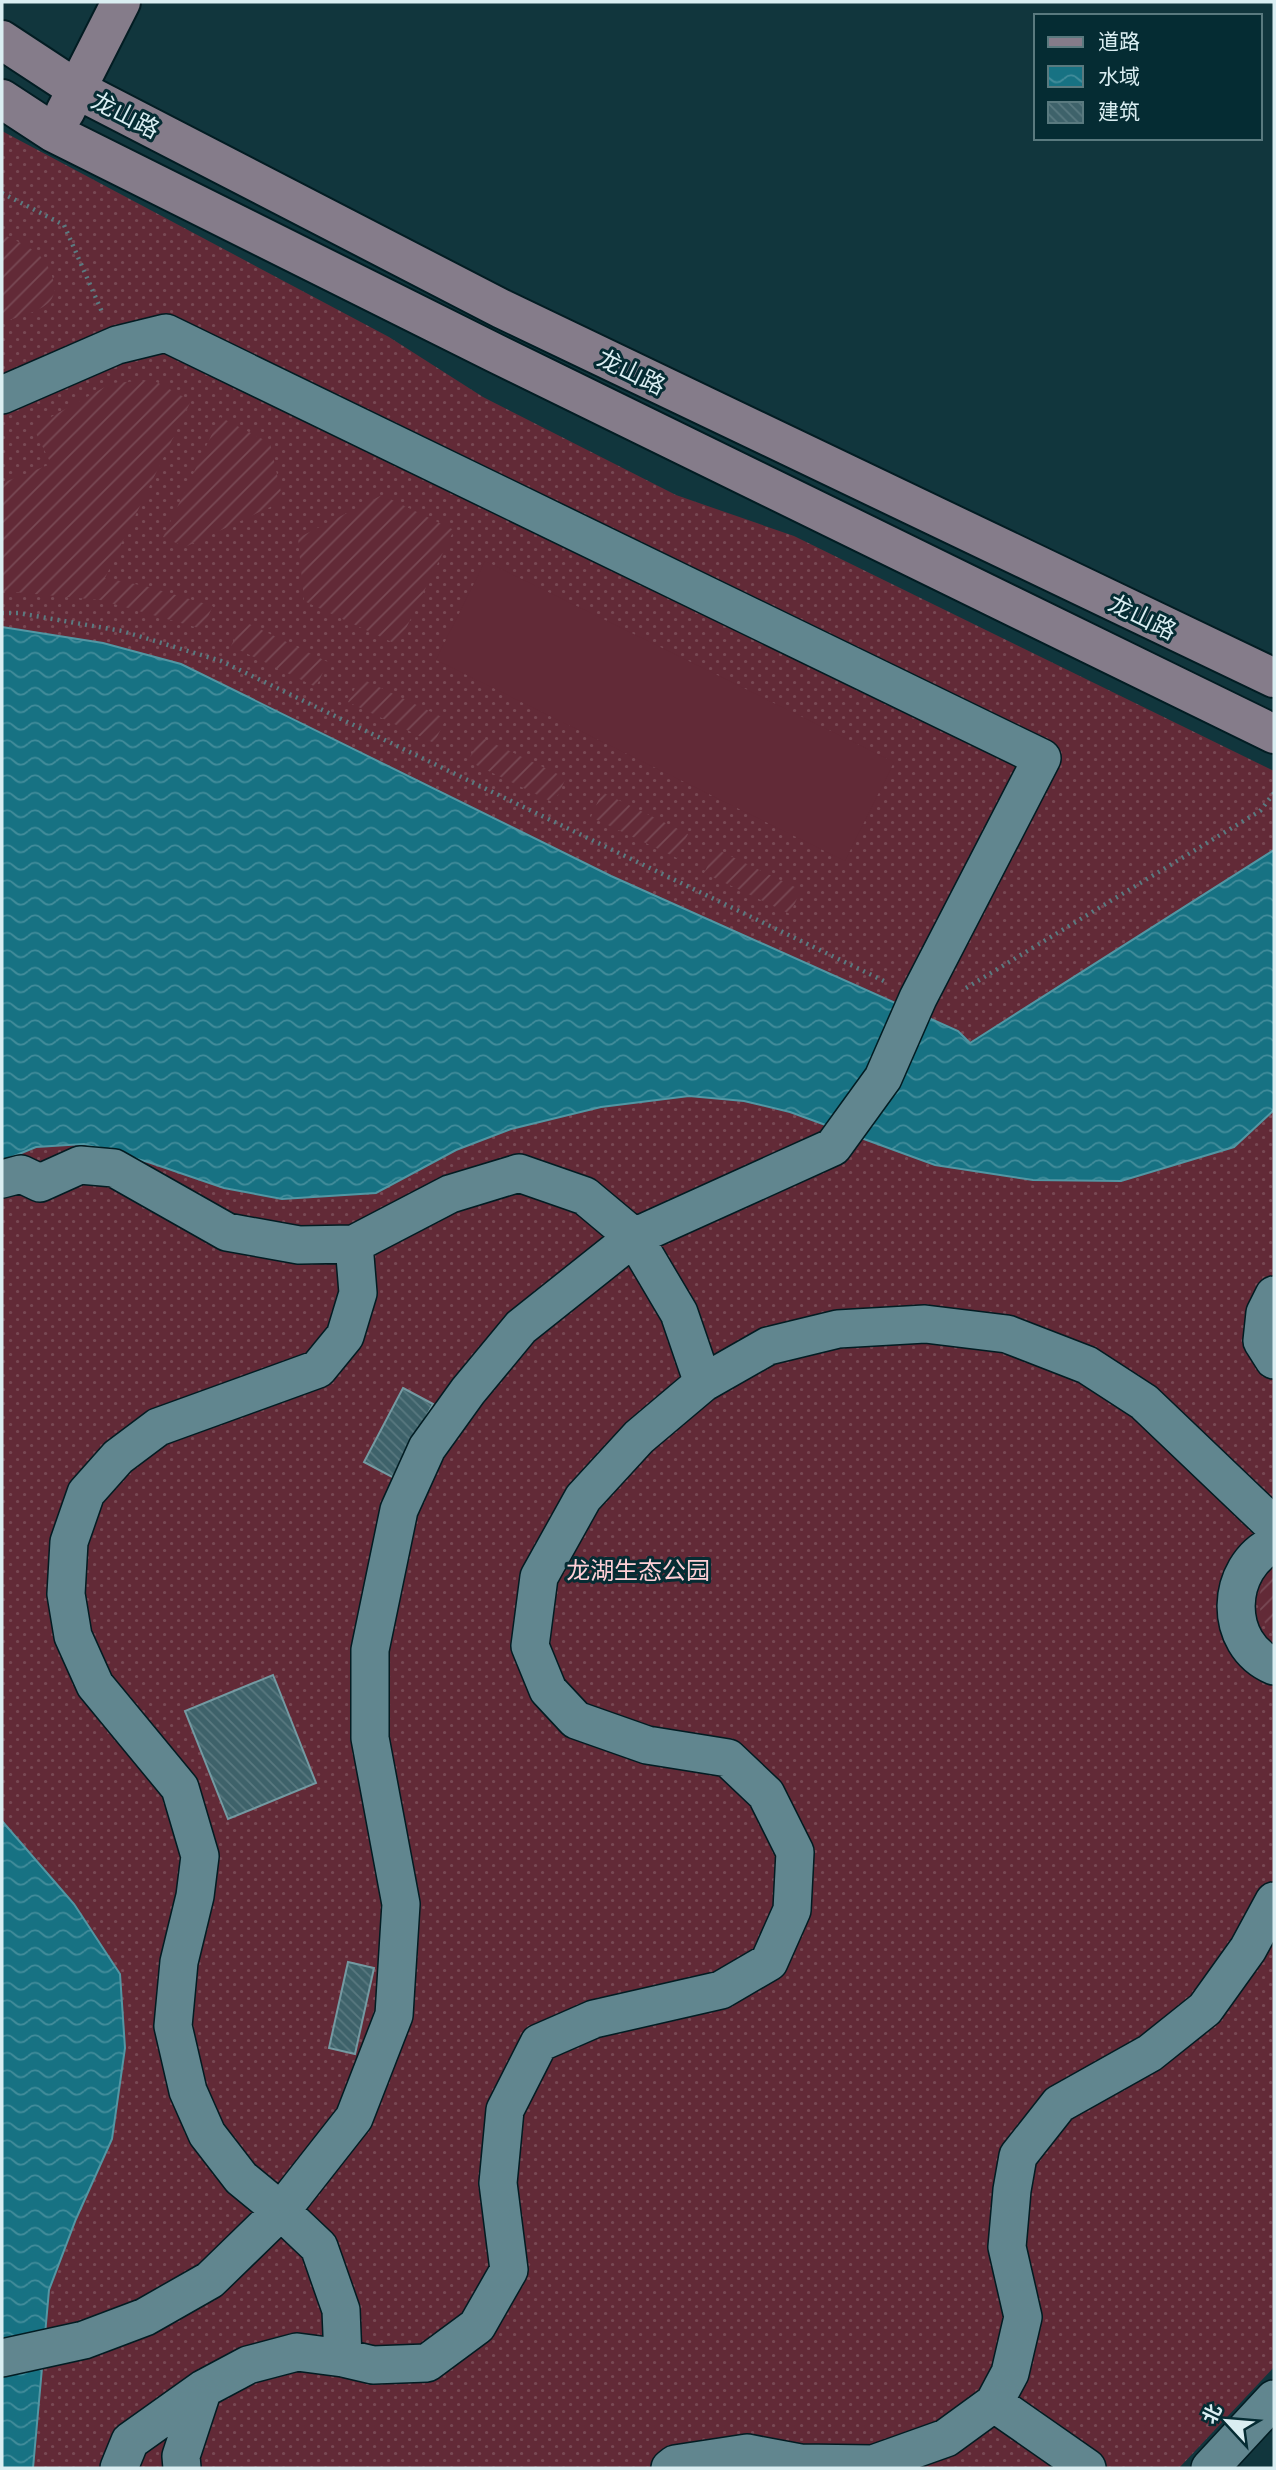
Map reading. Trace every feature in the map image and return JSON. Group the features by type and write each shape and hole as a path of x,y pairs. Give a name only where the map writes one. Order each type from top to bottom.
{"street":[{"path":"54,133 121,2"},
{"name":"龙山路","path":"2,40 78,90 502,309 1274,678"},
{"name":"龙山路","path":"2,99 54,133 495,353 1274,734"},
{"path":"2,395 117,345 166,333 1042,758 918,998 883,1078 833,1147 635,1237 521,1327 468,1391 428,1448 399,1510 370,1650 370,1738 401,1904 394,2015 354,2118 281,2211 210,2280 145,2317 84,2340 2,2358"},
{"path":"2,1179 21,1174 40,1183 80,1165 114,1168 227,1232 299,1245 354,1244 450,1194 519,1173 585,1196 635,1237 679,1313 703,1383"},
{"path":"343,2358 341,2310 319,2247 241,2178 207,2134 188,2091 173,2026 179,1962 195,1896 200,1856 180,1788 94,1685 73,1636 66,1594 69,1542 86,1493 118,1457 158,1427 318,1369 345,1336 358,1293 354,1244"},
{"path":"1274,1295 1265,1313 1262,1341 1274,1360"},
{"path":"119,2468 130,2441 203,2389 248,2365 297,2352 373,2365 426,2363 477,2326 509,2270 498,2183 505,2110 539,2043 594,2019 721,1990 769,1962 792,1910 795,1852 766,1794 728,1758 647,1745 576,1720 548,1690 530,1646 539,1577 583,1498 639,1437 703,1383 768,1346 838,1329 925,1324 1007,1334 1087,1366 1144,1402 1274,1526"},
{"path":"1274,1544 1249,1563 1238,1584 1235,1606 1239,1629 1251,1648 1274,1666"},
{"path":"670,2468 676,2464 747,2453 800,2463 873,2464 946,2438 994,2403 1010,2373 1023,2317 1007,2248 1018,2156 1059,2104 1150,2053 1205,2008 1248,1949 1274,1901"},
{"path":"182,2468 181,2456 203,2389"},
{"path":"1210,2468 1274,2399"},
{"path":"994,2403 1087,2468"}],"path":[{"path":"2,193 64,225 117,345"},
{"path":"2,613 18,613 122,631 221,661 937,1006 1260,811 1274,793"}],"green space":[{"name":"龙湖生态公园","path":"2,131 389,337 483,397 676,495 794,536 1274,771 1274,2367 1179,2468 2,2468"},
{"path":"2,234 27,246 40,256 51,273 54,293 42,307 2,323"},
{"path":"153,380 191,401 105,578 145,586 213,606 202,629 100,600 2,591 2,483 51,464 33,427 112,383"},
{"path":"220,417 270,443 283,501 185,547 163,537"},
{"path":"382,495 454,530 398,645 304,601 298,538"},
{"path":"485,561 894,762 845,861 436,660"},
{"path":"243,621 328,662 316,687 231,646"},
{"path":"360,678 446,719 434,743 348,702"},
{"path":"480,737 566,778 554,803 468,761"},
{"path":"602,792 688,834 677,858 591,817"},
{"path":"716,849 801,890 790,914 704,873"},
{"path":"1274,1568 1274,1635 1263,1619 1259,1602 1263,1584"}],"water":[{"path":"2,627 103,643 181,664 611,876 958,1031 970,1043 1274,850 1274,1110 1234,1147 1121,1181 1033,1180 935,1165 790,1112 744,1101 689,1096 601,1107 511,1129 456,1150 376,1193 282,1199 224,1188 84,1144 36,1147 2,1161"},
{"path":"2,1821 74,1904 120,1974 125,2048 112,2139 76,2219 49,2290 33,2468 2,2468"}],"building":[{"path":"403,1388 433,1404 394,1478 364,1462"},
{"path":"273,1675 316,1783 228,1819 185,1711"},
{"path":"348,1962 374,1968 355,2054 329,2048"}]}
